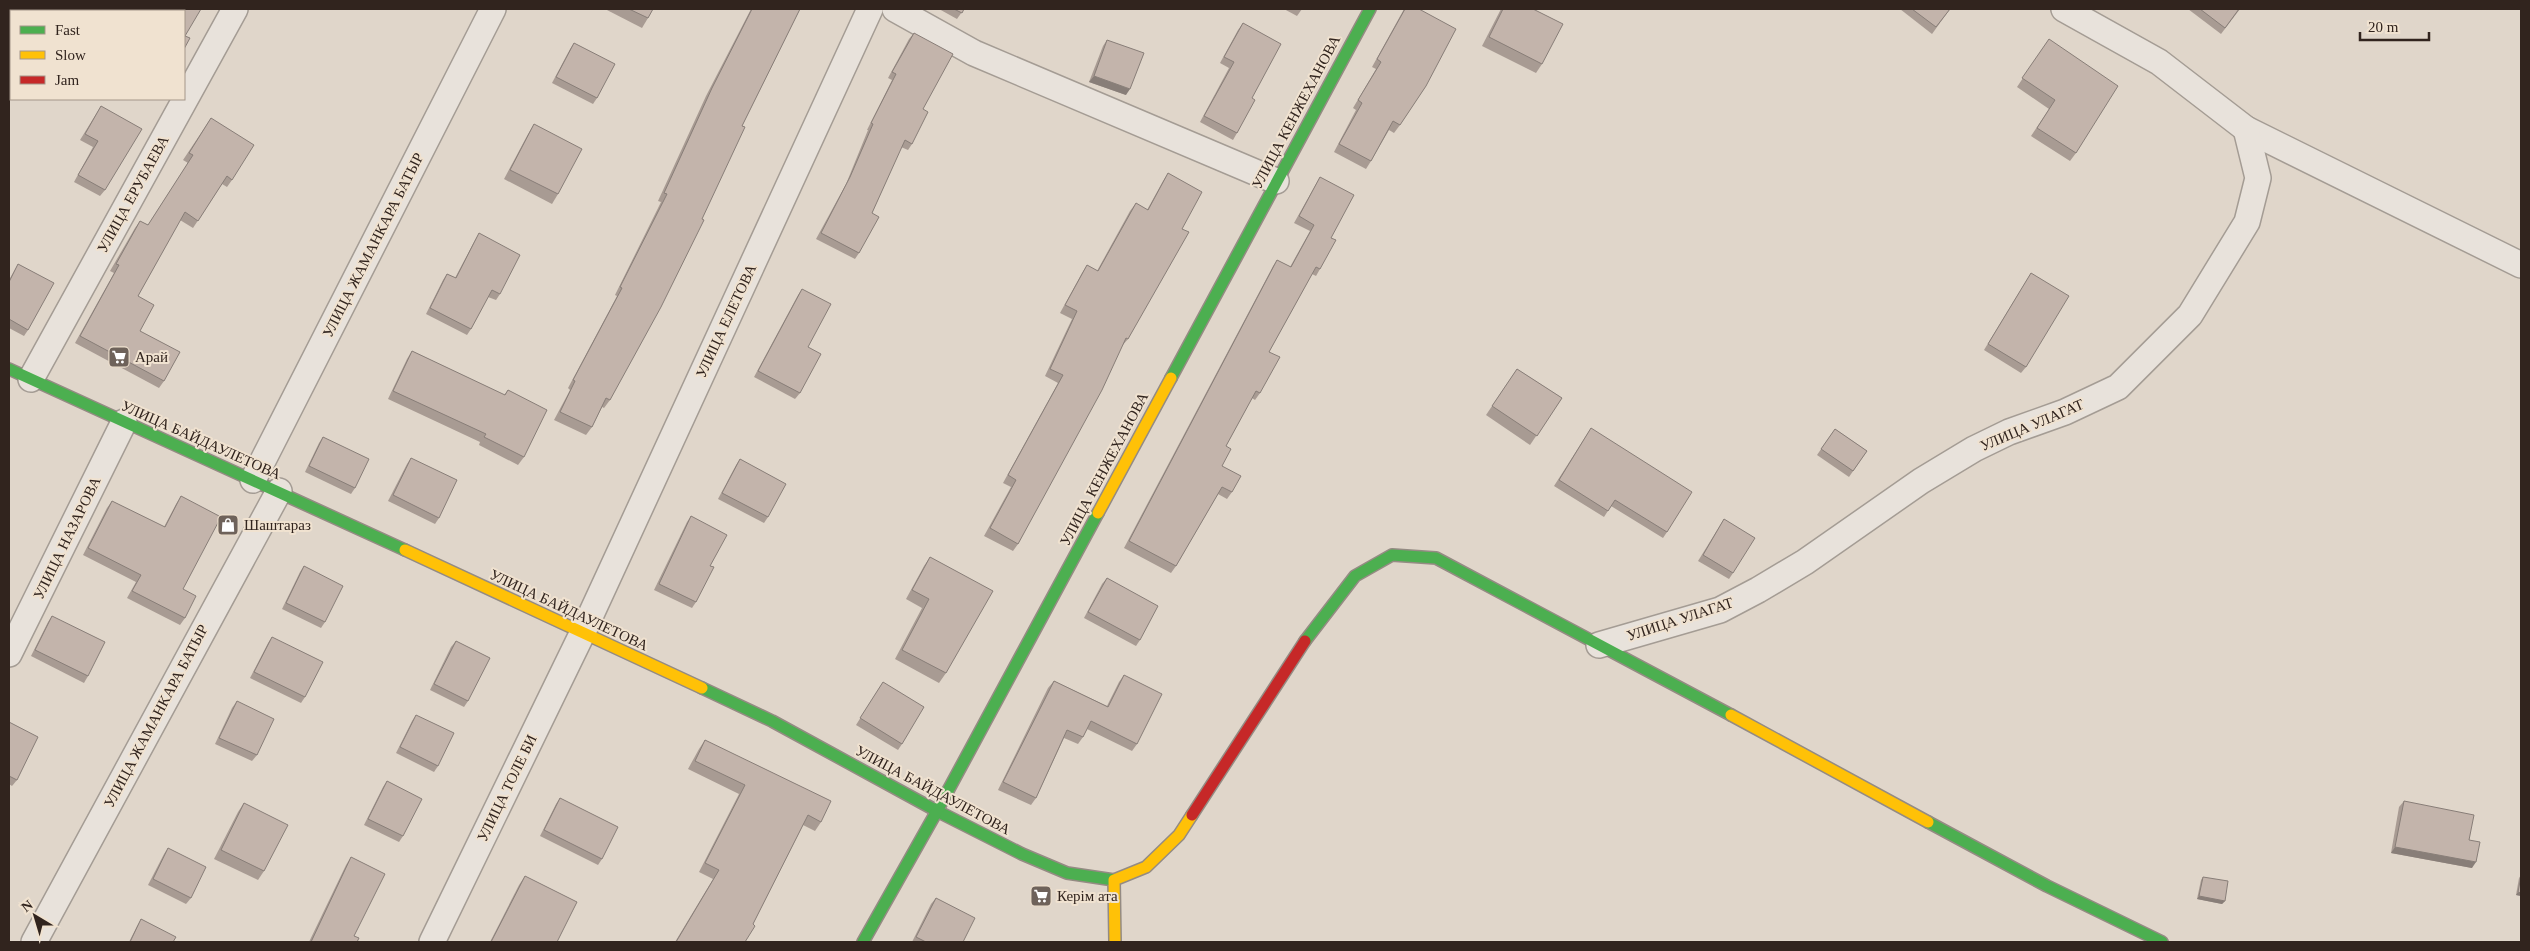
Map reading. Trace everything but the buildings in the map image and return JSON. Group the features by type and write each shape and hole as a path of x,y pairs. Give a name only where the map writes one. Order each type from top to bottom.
{"street":[{"name":"УЛИЦА ЕРУБАЕВА","path":"185,100 235,9"},
{"name":"УЛИЦА ЖАМАНКАРА БАТЫР","path":"253,480 493,9"},
{"name":"УЛИЦА ЕЛЕТОВА","path":"582,634 870,9"},
{"path":"895,9 974,53 1276,181"},
{"name":"УЛИЦА КЕНЖЕХАНОВА","path":"863,942 937,811 1370,9"},
{"path":"2064,9 2159,62 2246,129 2497,255 2521,264"},
{"name":"УЛИЦА ЕРУБАЕВА","path":"31,379 185,100"},
{"name":"УЛИЦА УЛАГАТ","path":"1598,645 1720,610 1805,562 1921,480 1974,449 2009,432 2065,412 2118,387 2190,315 2247,222 2258,178 2246,129"},
{"name":"УЛИЦА БАЙДАУЛЕТОВА","path":"9,369 279,491 772,721 937,811 1022,854 1067,872 1114,880"},
{"name":"УЛИЦА НАЗАРОВА","path":"9,654 124,422"},
{"name":"УЛИЦА ЖАМАНКАРА БАТЫР","path":"34,942 279,491"},
{"path":"1116,942 1114,880 1146,867 1179,835 1315,625 1355,576 1392,555 1436,558 2047,886 2162,942"},
{"name":"УЛИЦА ТОЛЕ БИ","path":"432,942 582,634"}],"traffic: fast":[{"path":"1171,378 1370,9"},
{"path":"9,369 405,550"},
{"path":"863,942 937,811 1098,513"},
{"path":"1305,641 1355,576 1392,555 1436,558 1731,715"},
{"path":"702,688 772,721 937,811 1022,854 1067,873 1114,880"},
{"path":"1928,822 2047,886 2162,942"}],"traffic: slow":[{"path":"1098,513 1171,378"},
{"path":"405,550 702,688"},
{"path":"1731,715 1928,822"},
{"path":"1115,942 1114,880 1146,867 1179,835 1192,815"}],"traffic: jam":[{"path":"1192,815 1305,641"}],"place":[{"name":"Арай","path":"119,357"},
{"name":"Шаштараз","path":"228,525"},
{"name":"Керім ата","path":"1041,896"}]}
